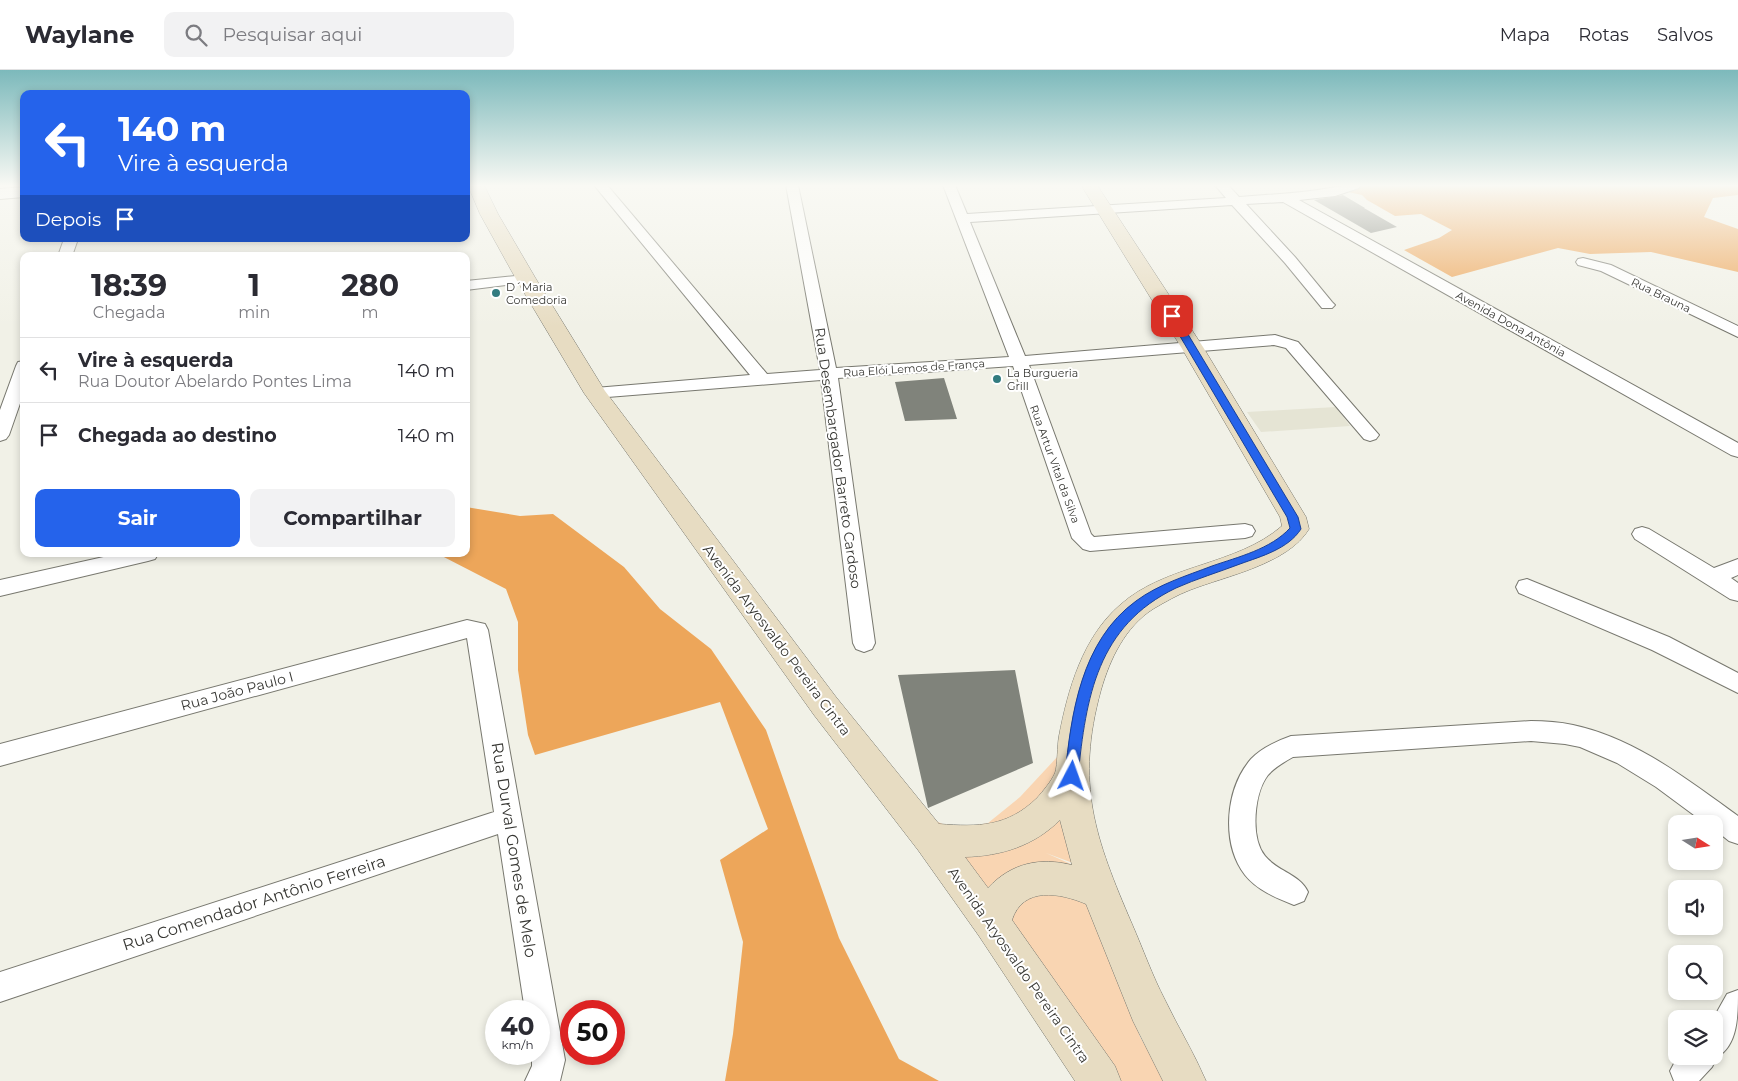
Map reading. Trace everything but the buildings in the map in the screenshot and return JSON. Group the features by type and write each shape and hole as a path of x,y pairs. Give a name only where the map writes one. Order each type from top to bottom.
{"main road":[{"name":"Avenida Aryosvaldo Pereira Cintra","path":"499,232 595,393 825,706 930,839 992,922 1100,1081"},
{"path":"1119,232 1192,347 1293,517 1296,529 1287,539 1261,552 1172,585 1140,604 1119,624 1105,644 1089,676 1077,725 1072,776 1076,819 1085,853 1147,1007 1185,1081"},
{"path":"930,839 968,842 1014,835 1037,820 1053,804 1072,776"},
{"path":"992,922 1000,902 1009,891 1024,882 1041,877 1061,877 1100,892"}],"street":[{"path":"639,232 762,380"},
{"name":"Rua Desembargador Barreto Cardoso","path":"801,232 829,374 864,643"},
{"name":"Rua Artur Vital da Silva","path":"969,232 1019,361 1082,538 1090,544 1244,531"},
{"path":"1264,232 1327,305"},
{"name":"Avenida Dona Antônia","path":"1346,232 1738,451"},
{"name":"Rua Brauna","path":"1583,262 1606,268 1738,332"},
{"path":"470,286 526,279"},
{"name":"Rua Elói Lemos de França","path":"595,393 1268,340 1292,345 1370,435"},
{"path":"0,435 20,378"},
{"path":"1642,534 1738,593"},
{"path":"0,588 135,557"},
{"path":"1714,577 1738,566"},
{"path":"1527,587 1673,650 1738,684"},
{"name":"Rua João Paulo I","path":"0,756 458,631 475,629"},
{"name":"Rua Durval Gomes de Melo","path":"475,629 478,632 548,1060 544,1077"},
{"path":"1294,892 1269,880 1250,860 1243,834 1243,807 1248,787 1258,769 1272,756 1291,747 1531,731 1560,732 1584,738 1612,749 1674,783 1738,832"},
{"name":"Rua Comendador Antônio Ferreira","path":"0,987 508,819"},
{"path":"1723,1031 1729,1024 1738,1005"}],"shaded area":[{"path":"1448,232 1738,232 1738,272 1651,252 1590,254 1558,248 1452,277 1404,250 1439,238"},
{"path":"1336,407 1350,426 1261,432 1247,412"},
{"path":"470,508 520,516 553,514 624,567 660,609 711,649 766,730 839,938 899,1059 939,1081 725,1081 733,1034 743,942 720,860 768,829 720,702 535,755 528,735 518,670 518,622 506,589 444,557 470,557"},
{"path":"1059,755 1089,869 1046,853 1091,873 1140,1037 1166,1081 1114,1081 916,813 955,829 988,823 1020,797"}],"place":[{"name":"D´Maria Comedoria","path":"496,293"},
{"name":"La Burgueria Grill","path":"997,379"}],"route":[{"path":"1072,776 1073,749 1077,725 1089,676 1105,644 1119,624 1140,604 1172,585 1215,571 1261,552 1287,539 1296,529 1293,517 1172,316"}]}
